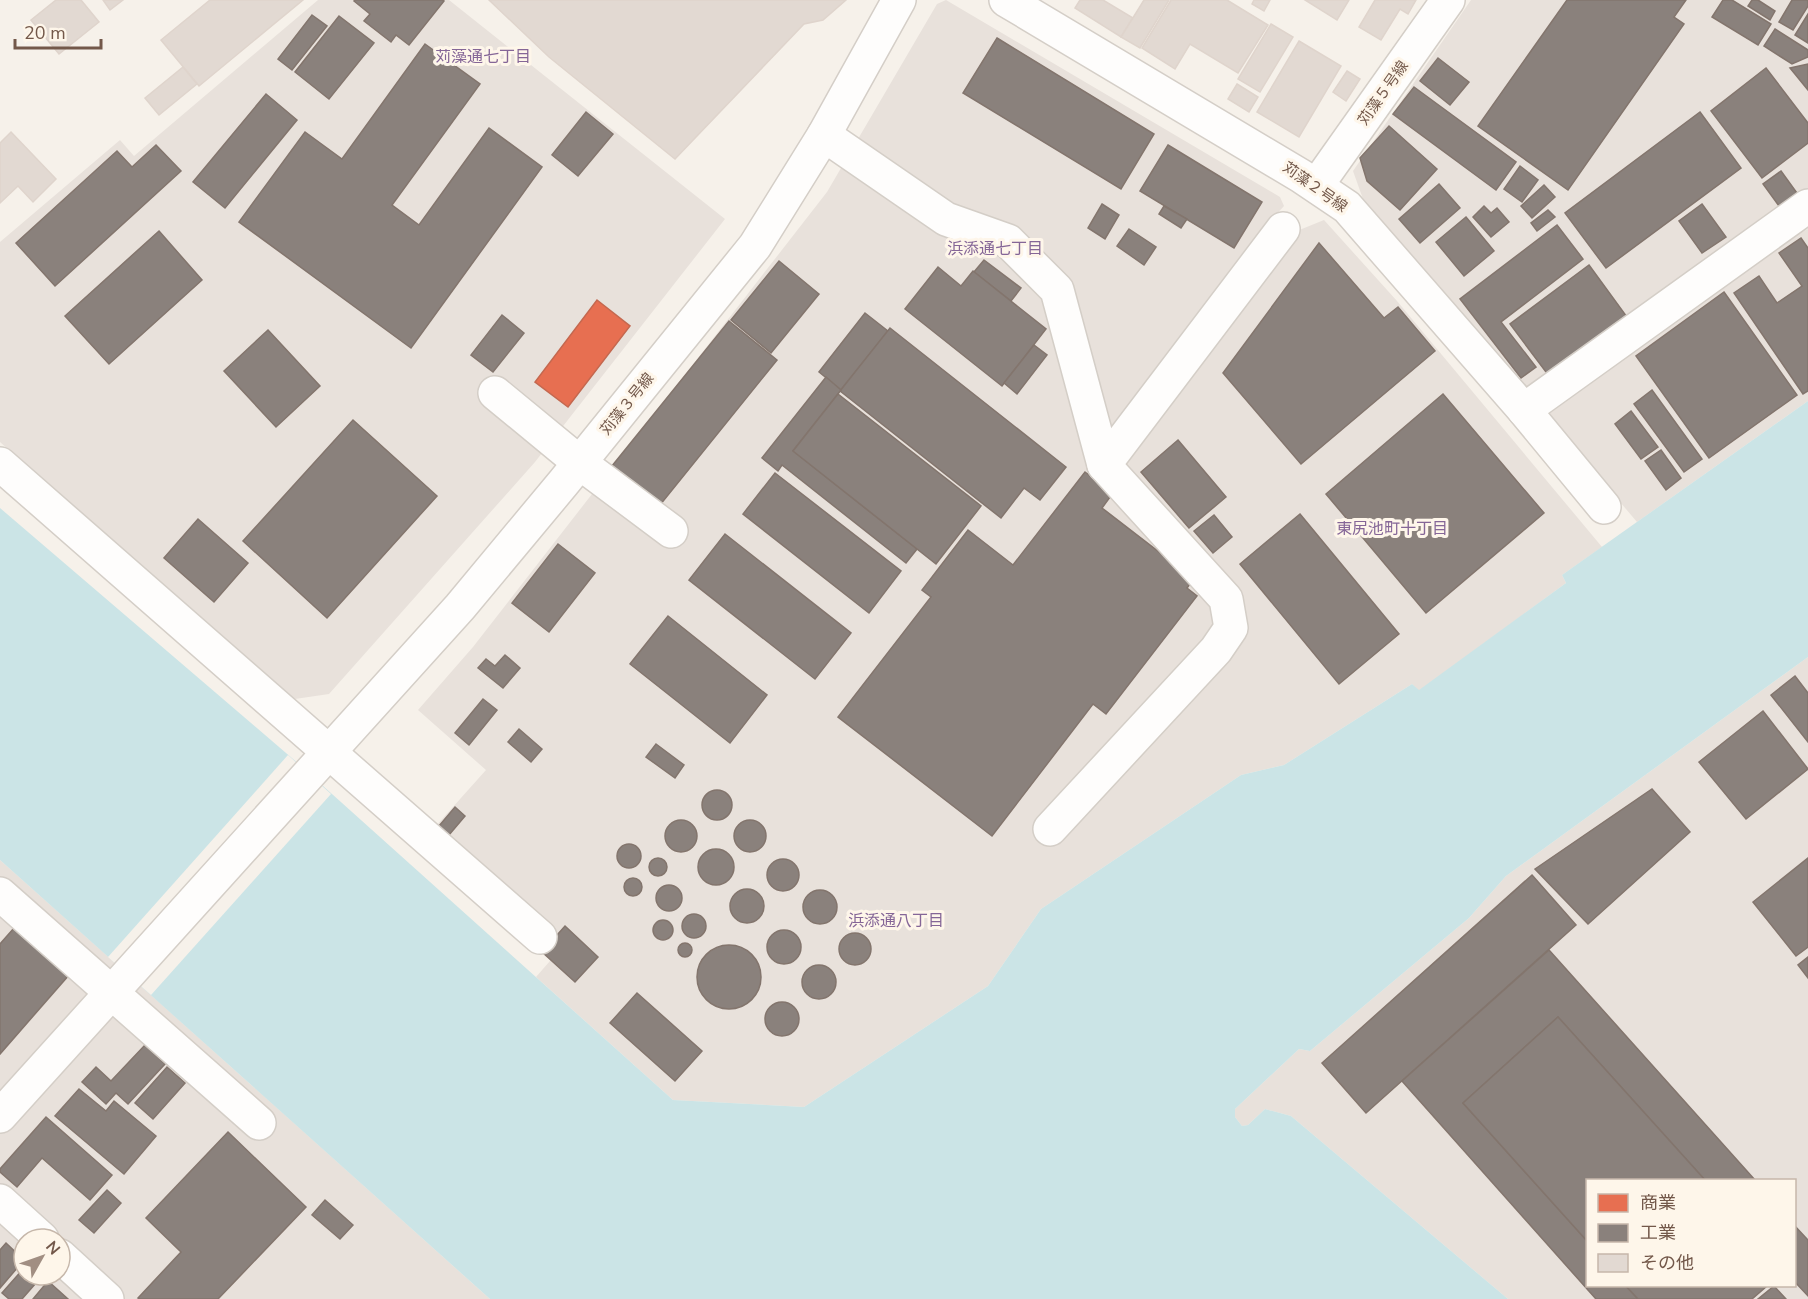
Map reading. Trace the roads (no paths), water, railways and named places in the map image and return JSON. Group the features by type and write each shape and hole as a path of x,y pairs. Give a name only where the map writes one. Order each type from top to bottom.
{"street":[{"name":"苅藻３号線","path":"0,1116 460,607 580,463 755,246 824,135 899,0"},
{"name":"苅藻２号線","path":"1006,0 1317,185 1347,207 1524,410 1604,507"},
{"name":"苅藻５号線","path":"1317,185 1448,0"},
{"path":"824,135 946,219 1008,241 1057,290 1104,465 1226,599 1231,628 1216,650 1050,829"},
{"path":"1524,410 1808,206"},
{"path":"1104,465 1283,229"},
{"path":"495,393 580,463 671,531"},
{"path":"0,464 319,763 540,937"},
{"path":"0,894 119,984 259,1123"},
{"path":"0,1201 29,1227"},
{"path":"72,1267 107,1299"}],"water":[{"path":"1808,401 1808,657 1506,876 1469,918 1310,1051 1299,1049 1235,1109 1235,1117 1242,1126 1248,1125 1265,1109 1291,1116 1508,1299 490,1299 0,860 0,508 293,759 673,1100 804,1107 988,986 1041,909 1241,775 1284,765 1412,684 1419,690 1566,583 1562,575"}],"district":[{"name":"苅藻通七丁目","path":"483,56"},
{"name":"浜添通七丁目","path":"995,248"},
{"name":"東尻池町十丁目","path":"1392,528"},
{"name":"浜添通八丁目","path":"896,920"}]}
